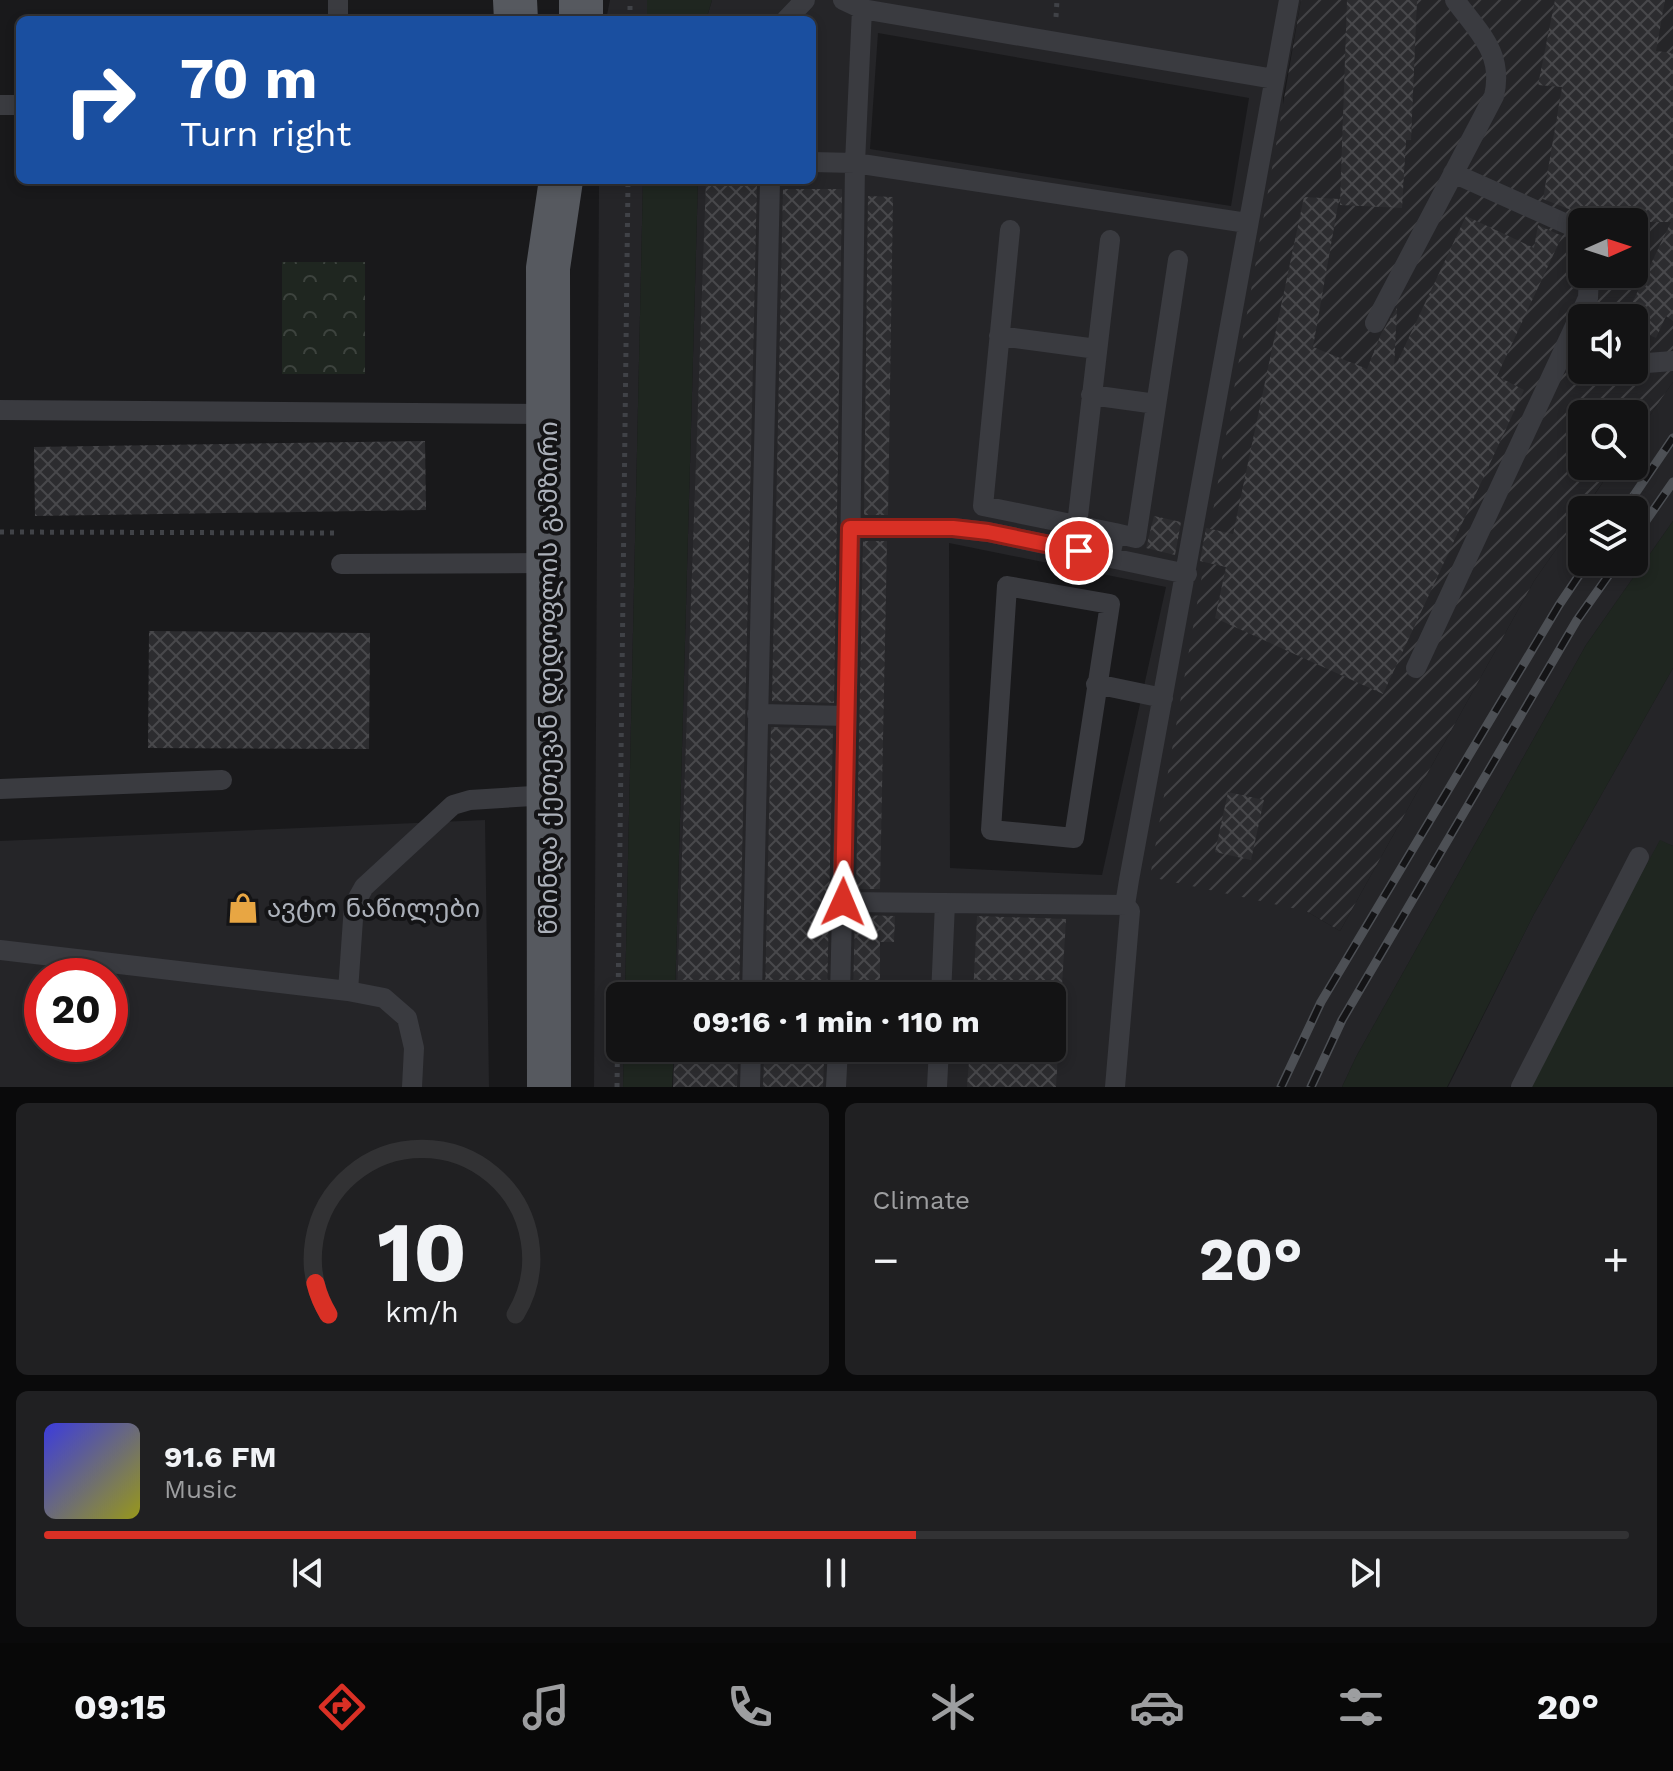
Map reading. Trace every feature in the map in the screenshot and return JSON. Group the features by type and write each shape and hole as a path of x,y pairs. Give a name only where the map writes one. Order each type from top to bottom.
{"main road":[{"name":"წმინდა ქეთევან დედოფლის გამზირი","path":"533,184 548,268"},
{"name":"წმინდა ქეთევან დედოფლის გამზირი","path":"549,1087 548,268 560,184"}],"lane":[{"path":"790,16 805,0"},
{"path":"843,0 862,9 1274,79"},
{"path":"1105,1087 1123,905 1187,574 1289,0"},
{"path":"1375,323 1494,96 1498,79 1492,51 1455,0"},
{"path":"840,982 855,163 862,9"},
{"path":"816,162 855,163 1247,223"},
{"path":"1453,173 1568,225"},
{"path":"752,982 770,184"},
{"path":"1010,230 983,506 1136,538 1178,260"},
{"path":"1077,525 1110,240"},
{"path":"999,336 1097,349"},
{"path":"1416,668 1568,353"},
{"path":"1648,363 1673,361"},
{"path":"1091,395 1156,404"},
{"path":"0,410 548,414"},
{"path":"850,528 953,528 988,532 1187,574"},
{"path":"1110,557 1115,533"},
{"path":"341,564 548,563"},
{"path":"1007,586 1110,604 1096,684 1074,838 991,830 1007,586"},
{"path":"1096,684 1163,698"},
{"path":"757,714 846,716"},
{"path":"0,789 222,780"},
{"path":"348,991 354,905 364,887 453,805 470,800 549,795"},
{"path":"1521,1087 1639,857"},
{"path":"843,902 1123,905 1130,911 1115,1087"},
{"path":"942,982 945,903"},
{"path":"0,950 348,991 384,998 407,1018 414,1048 412,1087"},
{"path":"750,1087 751,1062"},
{"path":"836,1087 837,1062"},
{"path":"937,1087 938,1062"}],"path":[{"path":"617,1087 628,184"},
{"path":"0,532 341,533"}],"shaded area":[{"path":"610,0 647,0 647,16 607,16"},
{"path":"712,0 1301,0 1283,97 1306,911 1340,931 1534,581 1568,532 1568,576 1634,576 1586,645 1342,1087 673,1087 674,1062 1066,1062 1066,982 675,982 698,184 816,184 816,16 707,16","holes":["878,33 1249,98 1231,206 870,149","949,543 1166,587 1102,875 950,868"]},
{"path":"1301,0 1673,0 1673,382 1648,418 1648,400 1568,400 1568,480 1604,480 1593,496 1568,496 1568,532 1534,581 1340,931 1306,911 1150,877"},
{"path":"599,184 643,184 625,982 606,982 606,1062 624,1062 623,1087 594,1087"},
{"path":"1673,382 1673,521 1648,557 1648,496 1594,496 1604,480 1648,480 1648,418"},
{"path":"1673,668 1673,846 1660,841 1592,964 1531,1087 1448,1087 1534,914"},
{"name":"ავტო ნაწილები","path":"485,820 489,1087 0,1087 0,841"}],"green space":[{"path":"647,0 712,0 707,16 647,16"},
{"path":"643,184 698,184 675,982 625,982"},
{"path":"282,262 365,262 365,374 282,374"},
{"path":"1673,521 1673,668 1534,914 1447,1087 1342,1087 1586,645 1634,576 1648,576 1648,557"},
{"path":"1660,840 1673,846 1673,1087 1531,1087 1592,964"},
{"path":"624,1062 673,1062 672,1087 623,1087"}],"building":[{"path":"1347,0 1417,0 1411,140 1406,140 1402,208 1340,205"},
{"path":"1555,0 1665,0 1656,51 1673,53 1673,321 1666,316 1656,338 1648,334 1648,304 1632,304 1639,288 1648,288 1648,270 1671,222 1648,222 1648,208 1568,209 1543,199 1562,87 1538,85"},
{"path":"706,184 757,184 739,982 677,982"},
{"path":"783,189 842,189 834,703 772,701"},
{"path":"868,196 893,197 888,515 864,515"},
{"path":"1304,197 1339,199 1313,347 1367,369 1381,334 1397,308 1394,369 1466,216 1534,248 1538,225 1562,236 1497,376 1524,390 1383,694 1215,618 1226,567 1200,561 1206,528 1233,534"},
{"path":"425,441 426,510 35,516 34,447"},
{"path":"1154,516 1181,522 1175,555 1146,548"},
{"path":"863,541 887,541 880,889 856,889"},
{"path":"149,631 370,633 369,749 148,748"},
{"path":"771,727 833,729 827,982 765,982"},
{"path":"1228,792 1264,800 1251,860 1215,852"},
{"path":"855,915 895,916 894,942 880,942 880,982 853,982"},
{"path":"977,916 1066,919 1062,982 974,982"},
{"path":"674,1062 738,1062 737,1087 673,1087"},
{"path":"764,1062 824,1062 823,1087 763,1087"},
{"path":"969,1062 1057,1062 1056,1087 967,1087"}],"railway":[{"path":"1634,496 1673,438"},
{"path":"1648,518 1673,482"},
{"path":"1281,1087 1321,1002 1579,576"},
{"path":"1311,1087 1342,1020 1577,620 1608,576"}],"place":[{"name":"ავტო ნაწილები","path":"243,908"}],"route":[{"path":"843,902 850,528 953,528 1079,551"}]}
